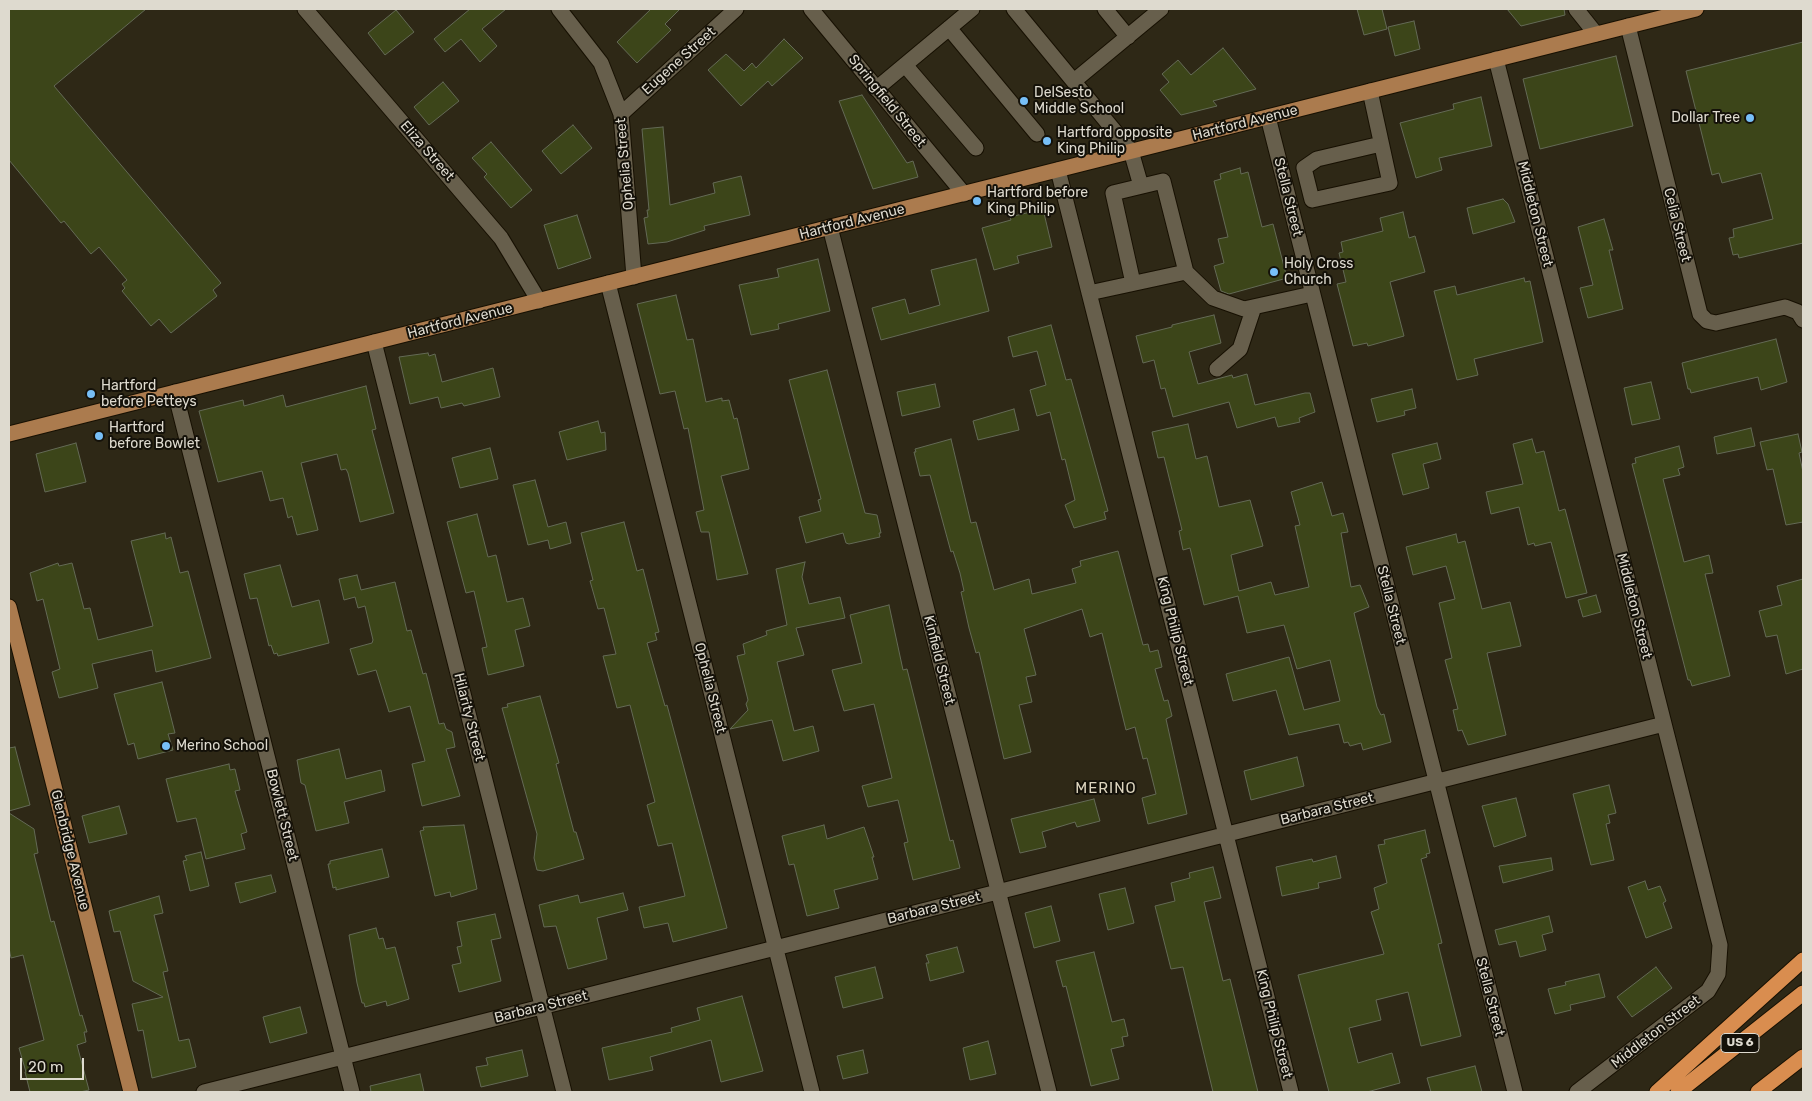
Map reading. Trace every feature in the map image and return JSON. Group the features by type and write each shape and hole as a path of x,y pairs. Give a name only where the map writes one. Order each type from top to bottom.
{"highway":[{"path":"1657,1092 1803,960"},
{"name":"US 6","path":"1678,1092 1803,993"},
{"path":"1758,1092 1803,1056"}],"main road":[{"name":"Hartford Avenue","path":"9,434 1696,9"},
{"name":"Glenbridge Avenue","path":"9,607 131,1092"}],"street":[{"name":"Eliza Street","path":"305,9 501,238 539,300"},
{"name":"Ophelia Street","path":"559,9 602,63 621,114 634,277"},
{"name":"Eugene Street","path":"621,114 736,9"},
{"name":"Springfield Street","path":"811,9 964,194"},
{"path":"876,89 972,9"},
{"path":"1014,9 1131,151 1141,186"},
{"path":"1105,9 1128,37"},
{"path":"1074,81 1161,9"},
{"path":"1576,9 1596,34"},
{"name":"Celia Street","path":"1628,26 1700,314 1707,320 1716,322 1785,307 1798,312 1803,320"},
{"path":"949,28 1037,134"},
{"name":"Middleton Street","path":"1496,59 1720,946 1718,974 1714,983 1702,997 1577,1092"},
{"path":"905,65 976,148"},
{"path":"1304,168 1312,200 1390,183 1370,91"},
{"name":"Stella Street","path":"1268,117 1515,1092"},
{"path":"1282,173 1304,168 1317,159 1381,144"},
{"name":"King Philip Street","path":"1058,170 1291,1092"},
{"path":"1132,284 1113,193 1163,181 1186,272 1213,298 1244,309 1312,294"},
{"name":"Kinfield Street","path":"830,227 1049,1092"},
{"path":"1090,293 1186,272"},
{"name":"Ophelia Street","path":"608,283 812,1092"},
{"path":"1217,369 1240,348 1254,307"},
{"name":"Hilarity Street","path":"374,342 564,1092"},
{"name":"Bowlett Street","path":"175,392 352,1092"},
{"name":"Barbara Street","path":"204,1092 1664,724"}],"building":[{"path":"9,9 146,9 54,86 221,283 213,290 217,296 171,333 159,319 151,326 122,291 125,288 122,284 127,280 99,247 91,254 64,221 61,223 9,160"},
{"path":"470,9 506,9 482,29 497,46 480,62 461,39 445,52 434,39"},
{"path":"651,9 680,9 665,24 671,30 637,63 617,42"},
{"path":"1357,9 1382,9 1387,29 1364,35"},
{"path":"1507,9 1564,9 1565,15 1521,26"},
{"path":"396,10 414,32 385,55 368,33"},
{"path":"1414,21 1420,49 1395,56 1388,27"},
{"path":"784,39 803,58 772,86 768,81 741,106 708,70 726,54 744,71 752,63 756,68"},
{"name":"Dollar Tree","path":"1803,42 1803,243 1739,258 1738,254 1733,255 1729,238 1734,237 1733,229 1773,219 1761,173 1722,183 1719,173 1712,175 1686,71"},
{"path":"1223,48 1256,89 1213,101 1217,106 1181,115 1160,90 1169,82 1162,74 1178,60 1191,75"},
{"path":"1616,56 1633,126 1540,149 1523,79"},
{"path":"443,82 459,101 429,125 414,107"},
{"path":"862,95 907,163 913,161 918,177 873,189 839,101"},
{"path":"1481,97 1492,146 1439,158 1442,170 1416,178 1400,123 1454,109 1453,104"},
{"path":"573,125 592,148 561,174 542,151"},
{"path":"663,127 670,205 715,193 713,183 741,176 750,215 704,226 705,230 667,242 648,244 644,218 648,217 647,210 649,210 642,129"},
{"path":"491,142 532,190 511,208 484,177 487,174 472,158"},
{"path":"1240,168 1241,174 1248,172 1262,227 1273,224 1287,278 1229,294 1221,291 1214,266 1224,263 1218,239 1228,237 1214,181 1221,179 1220,174"},
{"path":"1503,199 1508,204 1515,222 1473,234 1467,208"},
{"path":"1043,209 1052,247 1017,256 1019,263 994,270 982,228 1011,220 1010,217"},
{"path":"1403,212 1409,238 1415,236 1425,272 1390,282 1404,336 1368,346 1367,343 1353,346 1337,284 1346,282 1339,253 1343,252 1341,242 1383,231 1380,218"},
{"path":"577,215 591,258 558,269 544,225"},
{"path":"1604,219 1613,250 1609,250 1623,309 1588,318 1580,288 1593,285 1578,227"},
{"path":"818,259 830,311 778,324 779,329 751,335 739,285 779,277 777,269"},
{"path":"976,259 989,311 881,340 872,308 905,299 909,314 940,305 931,270"},
{"path":"1524,278 1525,282 1530,281 1543,342 1474,359 1478,375 1457,380 1434,291 1455,286 1457,295"},
{"path":"676,295 687,340 693,339 706,402 722,398 722,401 729,400 734,419 737,418 749,469 721,476 748,574 717,580 709,532 701,532 696,512 704,510 688,428 684,429 675,391 660,394 637,304"},
{"path":"1214,315 1221,343 1189,352 1198,384 1232,375 1233,378 1247,374 1255,405 1310,393 1315,412 1299,418 1300,422 1278,427 1275,417 1237,428 1229,402 1173,417 1165,388 1161,389 1154,360 1143,363 1136,336"},
{"path":"1051,325 1066,380 1071,379 1108,511 1104,512 1106,519 1074,528 1065,505 1075,500 1065,459 1062,460 1050,412 1037,416 1030,390 1046,385 1037,351 1013,357 1008,337"},
{"path":"1776,339 1787,382 1761,390 1758,377 1691,393 1690,389 1688,389 1682,363"},
{"path":"428,353 429,356 435,354 442,382 493,368 500,397 464,406 462,403 441,408 438,397 410,404 399,357"},
{"path":"827,370 865,513 877,515 881,533 879,533 880,537 849,544 846,543 843,533 806,543 799,517 821,511 818,500 821,499 789,380"},
{"path":"1651,382 1660,419 1632,425 1624,388"},
{"path":"935,384 940,407 902,416 897,392"},
{"path":"366,386 376,429 372,430 394,513 360,522 348,473 346,469 341,470 337,454 301,463 318,530 297,535 292,516 288,518 283,498 270,501 262,471 218,482 199,411 243,400 244,406 283,395 286,407"},
{"path":"1412,389 1416,408 1404,411 1405,415 1377,422 1371,399"},
{"path":"1014,409 1019,430 978,440 973,421"},
{"path":"598,421 601,433 605,432 606,450 567,460 559,432"},
{"path":"1188,424 1196,459 1207,456 1219,507 1250,500 1263,546 1231,555 1239,591 1271,582 1275,595 1309,587 1295,526 1300,525 1291,492 1322,482 1332,516 1343,513 1348,532 1341,533 1351,587 1360,585 1369,607 1354,613 1377,707 1381,715 1384,714 1391,742 1363,750 1361,743 1350,746 1348,742 1344,743 1339,724 1289,735 1276,690 1233,701 1226,674 1289,657 1304,710 1340,701 1330,660 1297,669 1284,625 1247,633 1238,596 1204,605 1190,548 1183,550 1179,531 1182,530 1164,457 1158,458 1152,432"},
{"path":"1751,428 1755,446 1717,454 1714,437"},
{"path":"1798,434 1802,452 1799,453 1803,472 1803,522 1786,525 1773,469 1767,470 1760,442"},
{"path":"951,439 971,523 976,522 994,590 1029,579 1032,594 1076,583 1072,569 1081,566 1080,561 1118,551 1143,645 1148,644 1150,652 1158,650 1162,667 1155,669 1164,701 1168,700 1172,716 1166,719 1187,814 1148,824 1142,798 1156,794 1147,758 1143,759 1135,727 1126,730 1102,633 1090,637 1082,609 1024,629 1036,675 1026,677 1032,702 1019,705 1031,752 1004,759 979,652 976,653 969,628 961,592 964,591 960,573 953,551 951,552 930,475 920,476 914,452 916,452 915,449"},
{"path":"1532,439 1536,453 1544,451 1559,511 1565,509 1587,593 1566,598 1551,542 1535,546 1534,543 1528,545 1519,507 1491,514 1486,492 1523,484 1513,444"},
{"path":"76,443 86,482 45,492 36,454"},
{"path":"1437,443 1441,459 1423,464 1429,488 1403,495 1392,454"},
{"path":"1679,446 1684,467 1678,469 1680,475 1663,479 1684,562 1709,555 1713,573 1705,574 1730,676 1692,686 1690,680 1688,680 1632,464 1636,463 1635,458"},
{"path":"490,448 498,479 460,488 452,458"},
{"path":"535,480 548,527 566,522 571,543 550,549 548,540 528,545 513,485"},
{"path":"477,514 488,557 496,555 507,602 523,598 530,626 515,630 524,666 488,675 482,648 487,647 474,591 466,593 447,522"},
{"path":"624,522 637,571 643,569 659,632 655,633 657,640 647,643 665,706 667,705 727,928 673,942 668,923 644,928 639,907 685,896 672,843 658,846 647,805 655,802 630,705 617,708 603,656 616,654 604,608 598,609 590,581 593,580 581,533"},
{"path":"165,533 166,539 171,537 180,573 188,571 211,658 156,672 152,650 92,664 98,688 59,698 52,672 60,669 43,599 37,601 30,573 58,563 59,566 72,563 84,609 90,608 98,640 153,626 131,541"},
{"path":"1456,534 1458,543 1465,541 1482,609 1510,602 1521,646 1487,653 1506,735 1468,745 1462,730 1458,731 1453,710 1458,709 1445,660 1452,658 1439,603 1455,599 1446,566 1413,575 1406,547"},
{"path":"805,562 802,577 809,604 840,597 845,618 796,628 804,655 777,662 794,731 813,726 819,751 783,761 772,720 730,729 748,710 746,704 748,700 737,656 745,654 743,644 767,635 766,631 787,625 776,569"},
{"path":"280,565 292,607 319,600 329,643 278,656 277,653 274,654 271,645 269,646 257,598 250,599 244,574"},
{"path":"357,575 361,590 395,582 407,631 411,630 423,674 426,673 439,724 444,723 446,729 452,732 455,747 446,749 460,796 422,806 412,764 425,761 410,706 389,712 376,670 358,675 350,649 372,643 373,640 365,606 358,608 355,597 344,600 339,579"},
{"path":"1803,579 1803,669 1786,674 1777,635 1766,637 1759,611 1782,605 1777,586"},
{"path":"1596,595 1601,612 1583,617 1578,600"},
{"path":"889,605 903,670 907,669 950,841 953,840 960,868 913,880 904,843 908,842 898,800 868,807 862,786 892,778 874,704 844,711 832,670 862,663 850,615"},
{"path":"162,682 175,733 168,734 173,750 138,759 134,743 128,745 114,694"},
{"path":"540,696 559,763 556,764 574,832 576,832 584,859 543,871 537,870 534,858 537,834 502,708 508,707 507,704"},
{"path":"15,747 30,805 9,811 9,748"},
{"path":"339,749 346,779 381,770 385,791 344,802 349,823 316,831 305,785 301,783 297,760"},
{"path":"1297,757 1304,786 1251,800 1244,771"},
{"path":"229,764 230,770 235,769 240,790 235,791 247,832 241,834 245,849 206,859 196,818 177,822 166,779"},
{"path":"1609,785 1616,813 1608,815 1610,823 1606,824 1614,860 1591,865 1573,794"},
{"path":"1516,798 1526,836 1494,847 1482,806"},
{"path":"1094,799 1100,821 1077,827 1075,822 1042,832 1046,847 1020,853 1011,819"},
{"path":"119,806 127,834 89,843 82,816"},
{"path":"9,813 34,829 38,853 34,854 51,922 54,921 80,1016 82,1015 87,1032 84,1032 86,1042 77,1045 89,1090 80,1092 30,1092 19,1048 44,1040 23,955 11,958 9,948"},
{"path":"464,825 477,889 451,897 450,892 435,896 420,831 424,830 423,827"},
{"path":"824,825 827,839 864,827 874,857 872,857 878,879 834,890 839,908 807,916 794,864 789,865 782,836"},
{"path":"1425,830 1430,853 1426,854 1427,857 1421,859 1442,943 1438,944 1461,1036 1421,1046 1408,992 1376,1000 1381,1020 1349,1028 1358,1063 1392,1053 1400,1083 1367,1092 1329,1092 1298,975 1384,954 1371,912 1379,909 1374,888 1387,883 1378,845 1385,844 1384,840"},
{"path":"382,849 389,877 336,890 336,887 333,888 328,864 330,864 330,861"},
{"path":"201,852 209,886 190,891 183,861 187,860 185,856"},
{"path":"1336,856 1341,878 1318,883 1319,888 1282,896 1276,867 1312,859 1313,862"},
{"path":"1551,858 1553,870 1503,883 1499,866"},
{"path":"1213,867 1221,898 1204,902 1223,981 1230,979 1258,1092 1213,1092 1183,967 1171,969 1155,906 1175,901 1171,883 1190,878 1189,873"},
{"path":"271,875 276,892 240,903 235,883"},
{"path":"1645,881 1648,890 1660,886 1666,901 1663,903 1672,928 1646,938 1628,887"},
{"path":"1125,888 1134,923 1108,930 1099,894"},
{"path":"623,893 628,910 597,918 607,959 568,969 556,926 544,927 539,905 578,895 580,903"},
{"path":"159,896 163,913 154,915 168,971 163,972 179,1041 189,1039 196,1067 152,1078 143,1030 138,1031 132,1004 163,997 133,981 120,931 114,932 109,911"},
{"path":"1051,906 1060,941 1034,948 1025,913"},
{"path":"495,914 501,938 491,940 501,981 459,992 452,965 461,963 457,947 462,946 457,922"},
{"path":"1549,916 1553,932 1542,935 1546,950 1520,957 1516,941 1499,945 1495,930"},
{"path":"376,928 379,939 383,938 386,949 395,947 409,999 387,1006 386,1001 365,1007 364,1003 362,1003 357,983 349,935"},
{"path":"957,947 964,972 930,981 926,963 929,963 926,955"},
{"path":"1094,952 1112,1022 1124,1019 1128,1036 1122,1037 1124,1046 1111,1049 1119,1079 1091,1086 1066,986 1063,987 1056,961"},
{"path":"875,967 883,998 843,1008 835,977"},
{"path":"1656,967 1672,988 1632,1017 1617,997"},
{"path":"1599,974 1605,997 1570,1005 1571,1010 1555,1014 1548,989 1566,985 1565,982"},
{"path":"742,996 763,1071 721,1082 711,1040 650,1057 653,1070 609,1080 602,1048 672,1032 671,1028 700,1020 697,1008"},
{"path":"300,1007 307,1033 270,1043 263,1017"},
{"path":"988,1041 996,1074 970,1080 963,1048"},
{"path":"522,1050 528,1076 481,1087 476,1067 488,1065 486,1058"},
{"path":"863,1050 868,1073 843,1079 837,1056"},
{"path":"1475,1066 1482,1092 1431,1092 1427,1078"},
{"path":"420,1074 424,1092 371,1092 370,1086"}],"place":[{"name":"DelSesto Middle School","path":"1024,101"},
{"name":"Dollar Tree","path":"1750,118"},
{"name":"Hartford opposite King Philip","path":"1047,141"},
{"name":"Hartford before King Philip","path":"977,201"},
{"name":"Holy Cross Church","path":"1274,272"},
{"name":"Hartford before Petteys","path":"91,394"},
{"name":"Hartford before Bowlet","path":"99,436"},
{"name":"Merino School","path":"166,746"}],"district":[{"name":"MERINO","path":"1106,789"}]}
